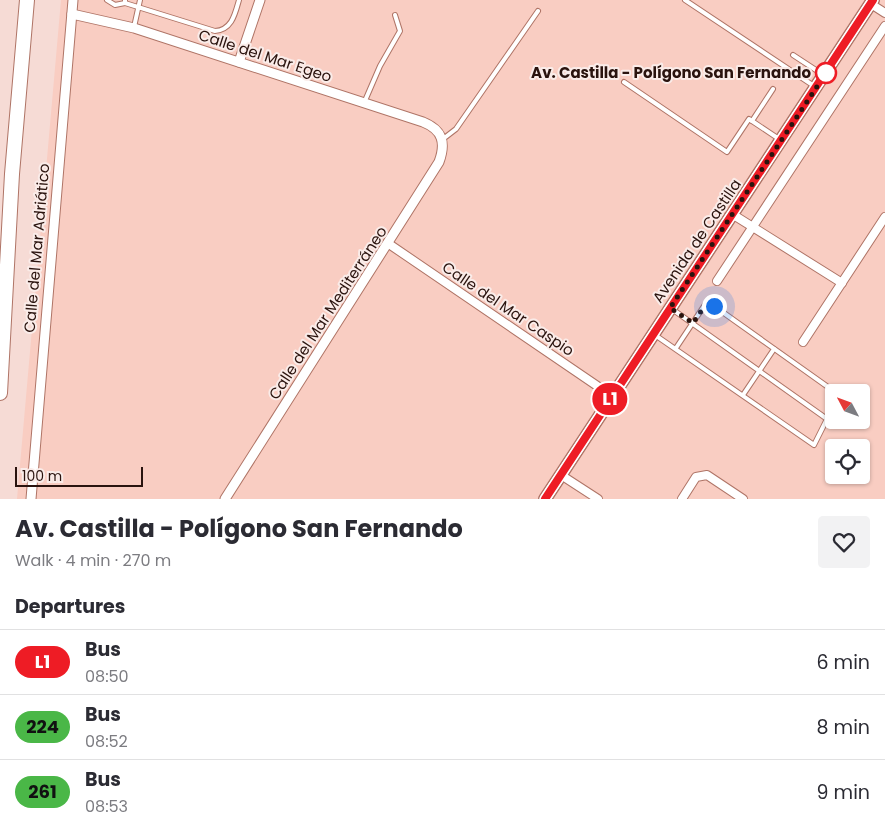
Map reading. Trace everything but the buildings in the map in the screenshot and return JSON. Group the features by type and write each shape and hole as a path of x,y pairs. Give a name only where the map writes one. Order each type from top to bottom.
{"highway":[{"path":"0,394 12,174 27,0"},
{"path":"0,339 6,311"}],"main road":[{"name":"Avenida de Castilla","path":"545,499 872,2"}],"street":[{"name":"Calle del Mar Adriático","path":"30,499 73,0"},
{"path":"239,62 260,0"},
{"path":"872,2 885,13"},
{"name":"Calle del Mar Egeo","path":"72,14 134,28 433,126 443,139"},
{"path":"717,281 885,26"},
{"name":"Calle del Mar Mediterráneo","path":"225,499 389,244 439,162 444,148 443,139"},
{"path":"732,214 842,283"},
{"path":"803,342 885,217"},
{"name":"Calle del Mar Caspio","path":"389,244 612,396"},
{"path":"561,475 598,499"},
{"path":"682,499 696,477 707,475 743,499"}],"lane":[{"path":"107,0 115,4 125,2 215,31 222,30 233,18 239,0"},
{"path":"134,28 140,0"},
{"path":"685,0 816,88"},
{"path":"443,139 456,129 538,12"},
{"path":"364,103 380,66 400,32 395,15"},
{"path":"793,55 824,75"},
{"path":"624,82 727,152 749,119 781,140"},
{"path":"752,121 773,89"},
{"path":"676,348 706,304 714,306 825,385"},
{"path":"670,308 825,418"},
{"path":"653,334 676,348 814,445 825,423"},
{"path":"743,395 774,349"}],"shaded area":[{"path":"61,0 885,0 885,499 17,499"}],"bus line":[{"name":"L1","path":"545,499 873,0"}],"place":[{"name":"Av. Castilla - Polígono San Fernando","path":"826,73"}],"route":[{"path":"714,306 706,304 693,323 670,308 826,73"}]}
